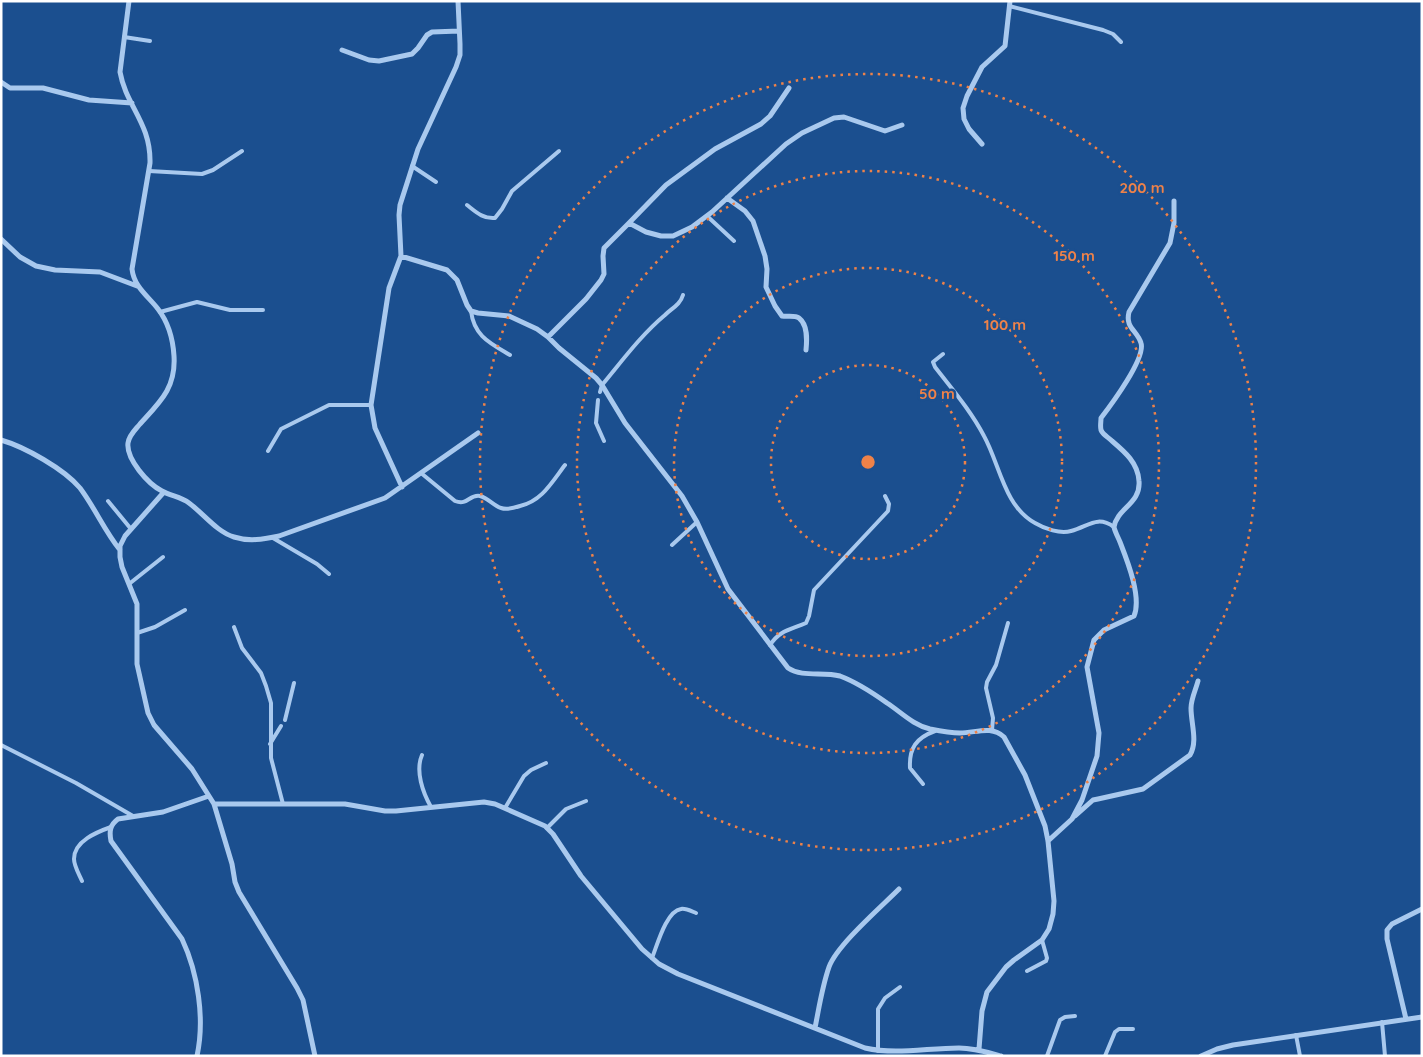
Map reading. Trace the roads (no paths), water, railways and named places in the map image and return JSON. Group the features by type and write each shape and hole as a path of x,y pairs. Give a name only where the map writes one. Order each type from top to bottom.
{"street":[{"path":"129,1 120,72 122,82 147,133 150,148 149,171 132,269 138,286 160,312 170,332 174,356 173,379 164,398 131,433 128,443 129,453 134,464 156,488 182,498 232,537 246,540 262,540 273,538 385,498 478,433"},
{"path":"402,487 375,428 371,405 390,288 401,256 398,215 418,149 460,55 458,1"},
{"path":"982,144 969,129 964,119 963,108 982,67 992,60 1005,46 1010,4"},
{"path":"342,50 369,60 379,60 412,54 427,35 432,32 459,31"},
{"path":"1,82 10,88 44,88 89,100 132,103"},
{"path":"548,336 586,299 601,280 604,274 604,248 666,184 715,150 761,124 770,116 789,88"},
{"path":"629,223 646,232 661,236 673,236 692,227 707,216 786,144 820,123 844,117 885,131 902,125"},
{"path":"726,198 745,211 753,221 767,269 767,293 782,316 800,319 806,333 806,350"},
{"path":"1072,820 1082,800 1097,756 1099,733 1087,667 1094,640 1104,630 1134,616 1137,602 1133,581 1114,527 1120,515 1134,501 1139,492 1140,482 1137,468 1127,454 1103,434 1101,429 1102,418 1128,381 1142,352 1141,341 1130,327 1128,316 1170,243 1173,229 1174,201"},
{"path":"1,239 20,257 36,266 55,270 100,272 138,286"},
{"path":"401,256 447,270 457,280 471,311 509,316 538,329 602,385 625,423 682,496 697,522 728,589 788,668 794,672 832,674 841,677 886,702 919,725 937,730 961,733 992,730 1004,736 1025,775 1045,826 1054,901 1053,914 1049,929 1042,940 1006,967 988,992 982,1012 978,1049"},
{"path":"1,440 11,443 42,460 79,487 107,533 120,550"},
{"path":"164,492 125,536 120,550 122,567 137,604 137,664 148,713 154,725 188,764 214,804 239,892 303,1000 314,1056"},
{"path":"1048,841 1093,800 1143,790 1190,755 1194,740 1191,706 1198,681"},
{"path":"197,1056 200,1006 189,954 182,940 112,841 110,832 112,824 118,819 163,812 209,796"},
{"path":"214,804 345,804 396,811 484,802 505,808 536,821 547,828 581,876 642,949 659,964 678,974 876,1052 959,1048 978,1049 1002,1056"},
{"path":"815,1028 829,966 845,944 899,888"},
{"path":"1406,1018 1387,939 1387,930 1392,924 1422,908"},
{"path":"1201,1056 1233,1045 1422,1016"}],"lane":[{"path":"1010,4 1103,30 1113,34 1121,42"},
{"path":"124,37 150,41"},
{"path":"149,171 202,174 213,170 242,151"},
{"path":"467,205 483,217 495,218 512,191 559,151"},
{"path":"412,166 436,182"},
{"path":"707,216 734,241"},
{"path":"600,392 602,385 642,338 665,314 679,304 683,295"},
{"path":"160,312 197,302 230,310 263,310"},
{"path":"471,311 475,328 480,335 510,355"},
{"path":"942,354 933,362 935,367 972,416 984,436 1015,508 1036,525 1056,531 1070,531 1093,522 1101,521 1114,527"},
{"path":"598,400 596,423 604,441"},
{"path":"268,451 281,429 329,405 371,405"},
{"path":"421,473 460,503 476,496 482,496 499,507 514,508 529,504 538,498 565,465"},
{"path":"770,645 785,630 806,623 814,590 888,511 889,504 885,496"},
{"path":"108,501 131,529"},
{"path":"672,545 697,522"},
{"path":"273,538 317,564 329,574"},
{"path":"129,584 163,557"},
{"path":"138,633 155,627 185,610"},
{"path":"992,730 993,718 986,688 987,682 996,666 1008,623"},
{"path":"234,627 242,648 261,673 271,703 270,745 274,772 283,804"},
{"path":"285,720 294,683"},
{"path":"270,745 281,726"},
{"path":"923,784 910,768 912,754 916,742 921,737 937,730"},
{"path":"1,745 76,783 134,817"},
{"path":"422,755 419,766 423,793 431,807"},
{"path":"505,808 524,776 530,770 546,764"},
{"path":"547,828 566,809 586,801"},
{"path":"82,881 74,863 75,853 89,836 111,827"},
{"path":"652,958 666,922 674,912 683,909 696,913"},
{"path":"1028,971 1046,961 1047,958 1042,940"},
{"path":"876,1052 878,1009 885,998 900,987"},
{"path":"1047,1056 1060,1020 1075,1016"},
{"path":"1382,1022 1385,1056"},
{"path":"1105,1056 1115,1032 1119,1029 1133,1029"},
{"path":"1296,1035 1300,1056"}]}
